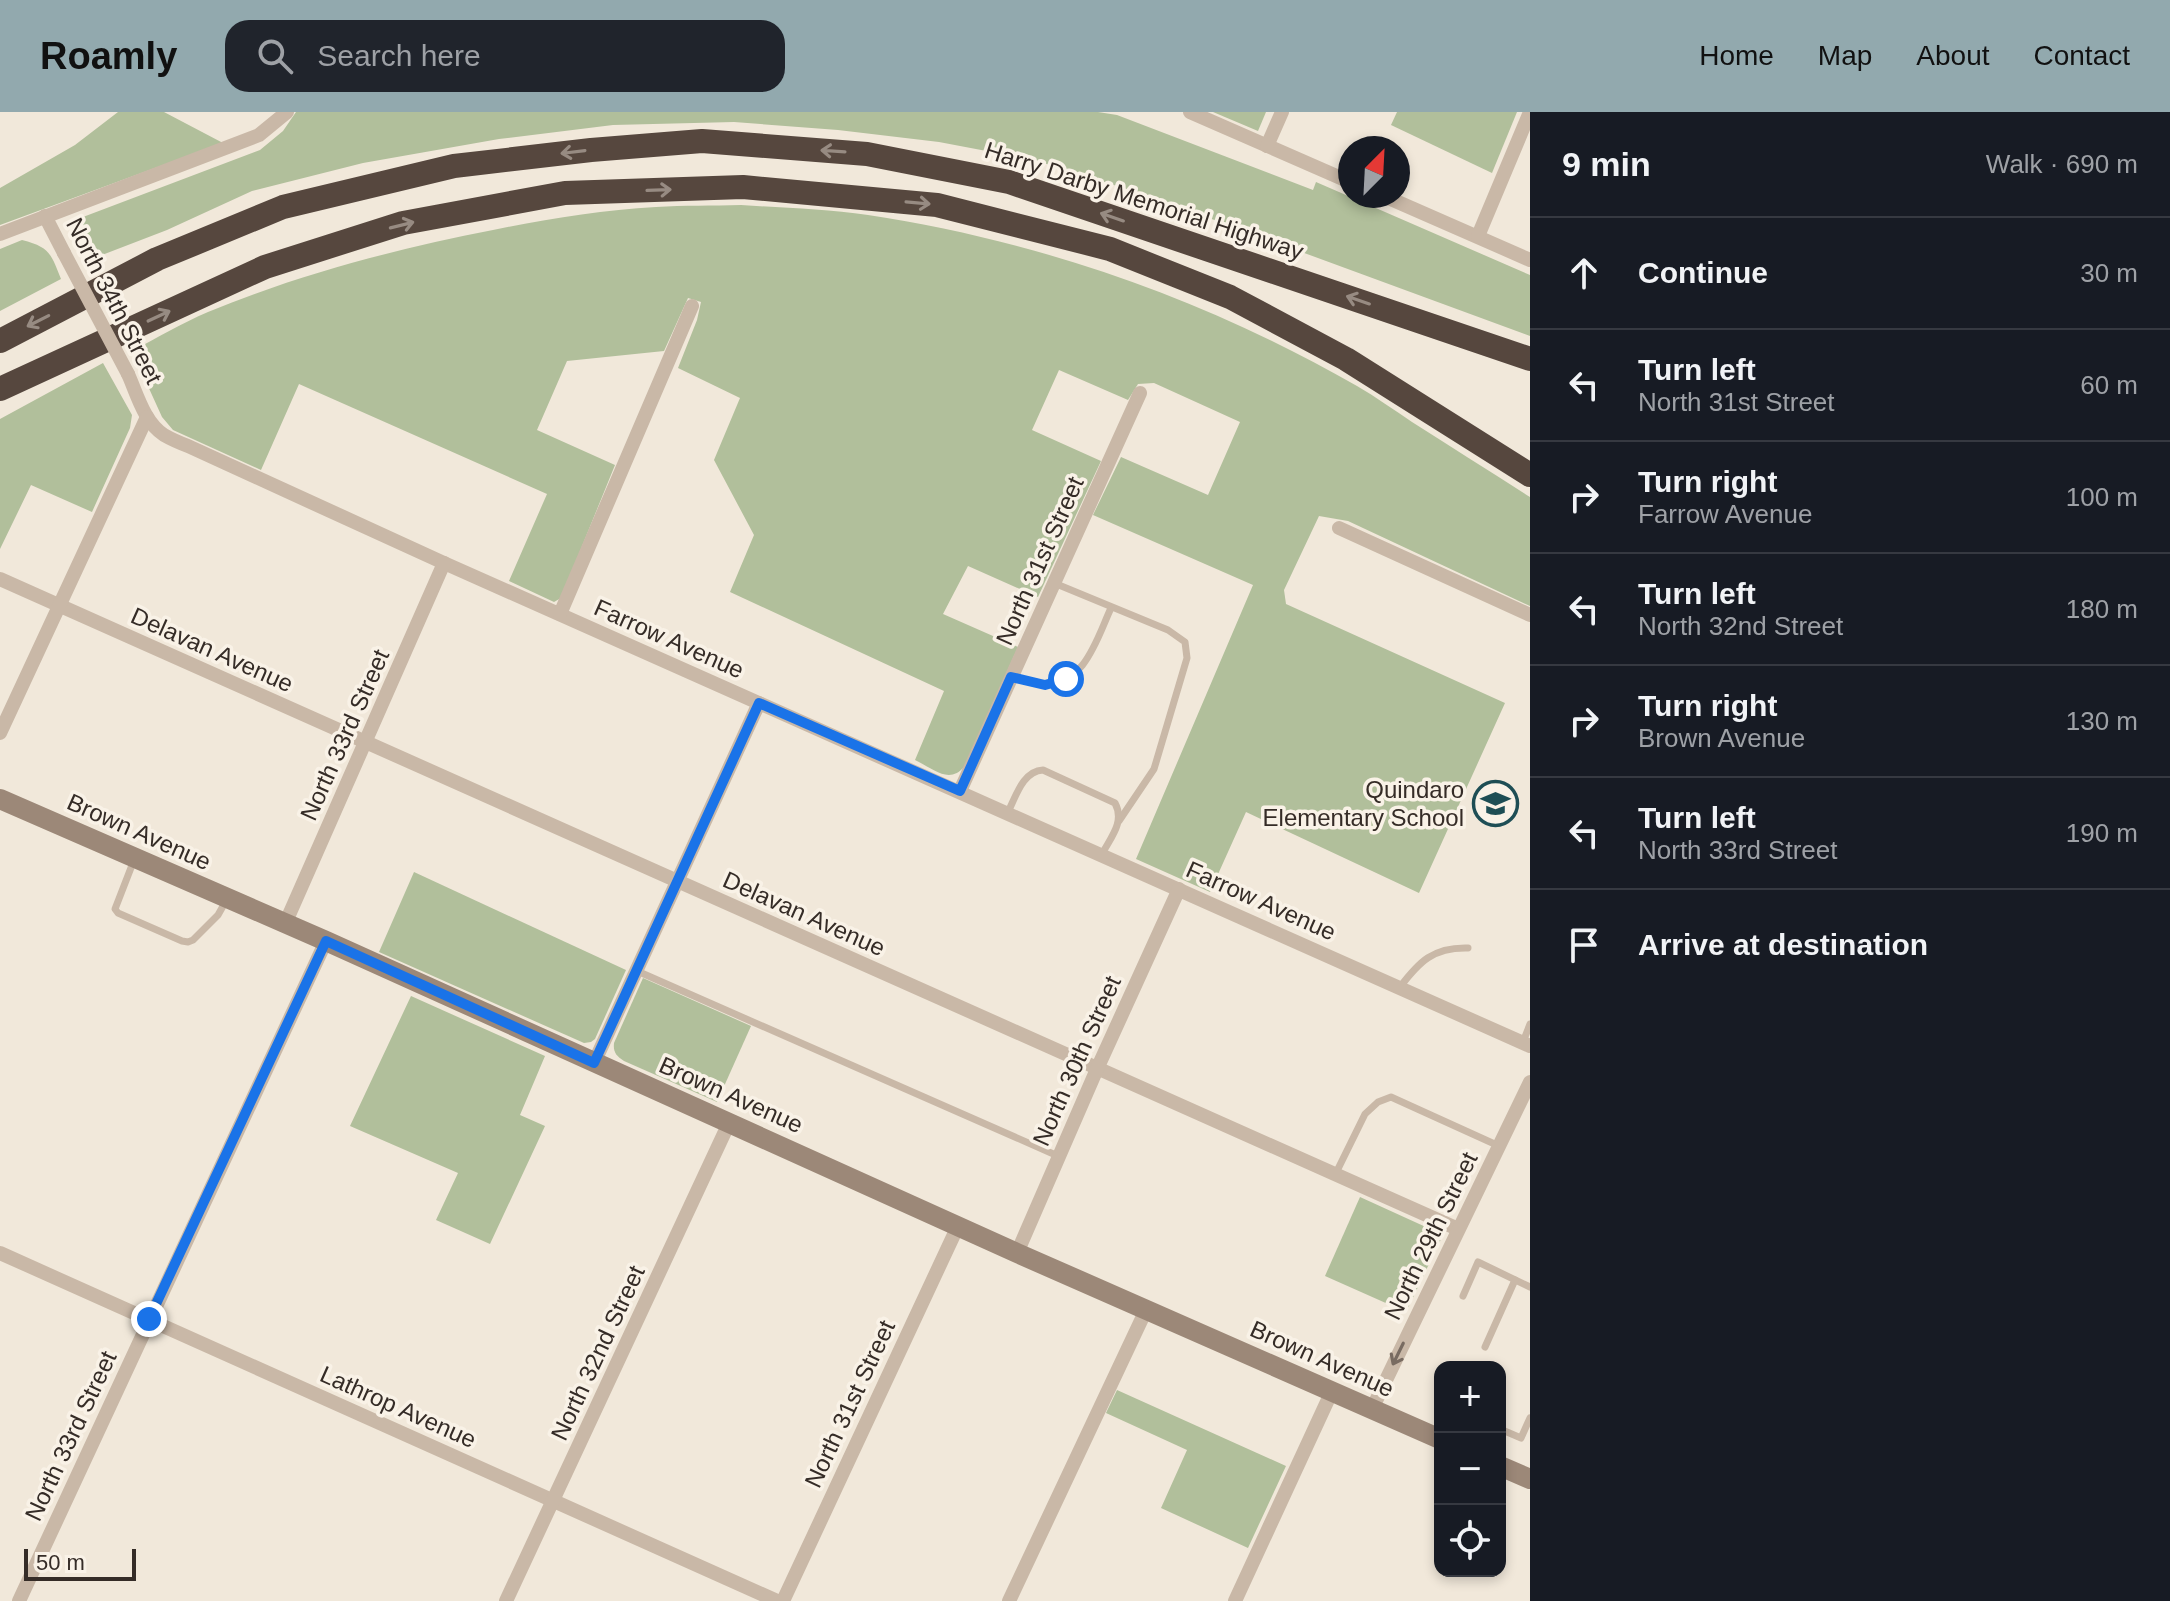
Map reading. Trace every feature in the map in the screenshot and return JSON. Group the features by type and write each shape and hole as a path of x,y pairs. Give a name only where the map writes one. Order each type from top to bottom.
{"highway":[{"name":"Harry Darby Memorial Highway","path":"0,341 157,259 283,207 454,166 702,141 867,154 1009,182 1530,359"},
{"path":"4,389 265,267 403,223 565,193 743,187 937,205 1110,249 1230,297 1333,352 1530,475"},
{"path":"1432,325 1530,376"}],"main road":[{"name":"Brown Avenue","path":"0,799 326,941 1017,1253 1434,1436"},
{"path":"1506,1469 1530,1479"}],"street":[{"name":"North 34th Street","path":"0,733 147,417 128,374 45,216 259,135 287,112"},
{"path":"1190,112 1338,177"},
{"path":"1267,146 1282,112"},
{"path":"1478,236 1530,112"},
{"path":"1410,207 1530,260"},
{"path":"0,234 45,216"},
{"path":"560,614 692,306"},
{"name":"North 31st Street","path":"960,791 1140,393"},
{"name":"Farrow Avenue","path":"147,417 162,434 444,563 1526,1044"},
{"path":"1339,528 1530,615"},
{"name":"North 33rd Street","path":"285,924 444,563"},
{"name":"Delavan Avenue","path":"0,579 1458,1229"},
{"path":"594,1063 759,703"},
{"name":"North 30th Street","path":"1017,1253 1179,889"},
{"name":"North 33rd Street","path":"19,1601 326,941"},
{"name":"North 29th Street","path":"1372,1409 1530,1082"},
{"name":"North 32nd Street","path":"506,1601 729,1123"},
{"name":"North 31st Street","path":"780,1601 958,1226"},
{"name":"Lathrop Avenue","path":"0,1253 780,1601"},
{"path":"1009,1601 1146,1310"},
{"path":"1235,1601 1332,1391"}],"lane":[{"path":"1054,583 1168,630 1185,642 1187,658 1154,769 1119,821 1102,854"},
{"path":"1011,677 1045,685 1078,673 1087,661 1111,608"},
{"path":"1008,812 1027,776 1034,770 1043,770 1115,803 1120,812 1119,821"},
{"path":"135,858 115,909 118,913 188,942 218,915 227,899"},
{"path":"1400,987 1425,958 1454,948 1468,948"},
{"path":"637,971 1058,1156"},
{"path":"1526,1044 1530,1024"},
{"path":"1335,1175 1365,1114 1378,1102 1391,1097 1499,1146"},
{"path":"1463,1296 1478,1262 1530,1287"},
{"path":"1485,1347 1515,1280"},
{"path":"1506,1432 1521,1438 1530,1418"}],"green space":[{"path":"118,112 164,112 223,143 0,225 0,188 75,145"},
{"path":"296,112 1098,112 1117,115 1313,190 1316,182 1338,192 1338,208 1376,208 1530,275 1530,336 1152,197 1034,160 939,142 734,122 613,125 499,139 363,163 252,191 167,230 89,260 73,235 75,225 83,217 260,150 283,131"},
{"path":"1213,112 1266,112 1258,131"},
{"path":"1397,112 1517,112 1492,173 1391,125"},
{"path":"741,205 852,213 932,226 996,240 1120,278 1241,326 1299,355 1364,390 1530,497 1530,606 1348,521 1319,516 1284,590 1286,604 1505,703 1419,893 1246,812 1210,892 1136,859 1253,585 1093,515 1121,457 1208,495 1240,422 1154,383 1138,384 1128,400 1059,370 1032,430 1101,461 1038,597 968,566 943,614 1018,647 965,766 959,772 947,775 915,760 944,691 730,592 754,535 714,460 740,398 678,368 701,302 688,298 664,351 567,361 537,430 615,465 561,598 554,602 509,581 547,494 299,384 261,470 173,430 162,417 132,351 198,316 243,298 313,274 420,245 594,213 667,206"},
{"path":"22,240 48,253 61,279 0,311 0,249"},
{"path":"103,363 132,415 130,428 92,512 31,485 0,549 0,419"},
{"path":"414,872 626,970 595,1039 584,1043 379,952"},
{"path":"643,978 751,1026 717,1102 624,1061 616,1054 614,1043"},
{"path":"411,996 545,1056 520,1115 545,1126 490,1244 436,1220 458,1173 350,1126"},
{"path":"1360,1197 1439,1233 1441,1239 1406,1312 1325,1276"},
{"path":"1117,1390 1286,1466 1248,1548 1161,1508 1187,1450 1106,1413"}],"place":[{"name":"Quindaro Elementary School","path":"1495,804"}],"route":[{"path":"149,1319 326,941 594,1063 759,703 960,791 1011,677 1045,685 1066,679"}]}
